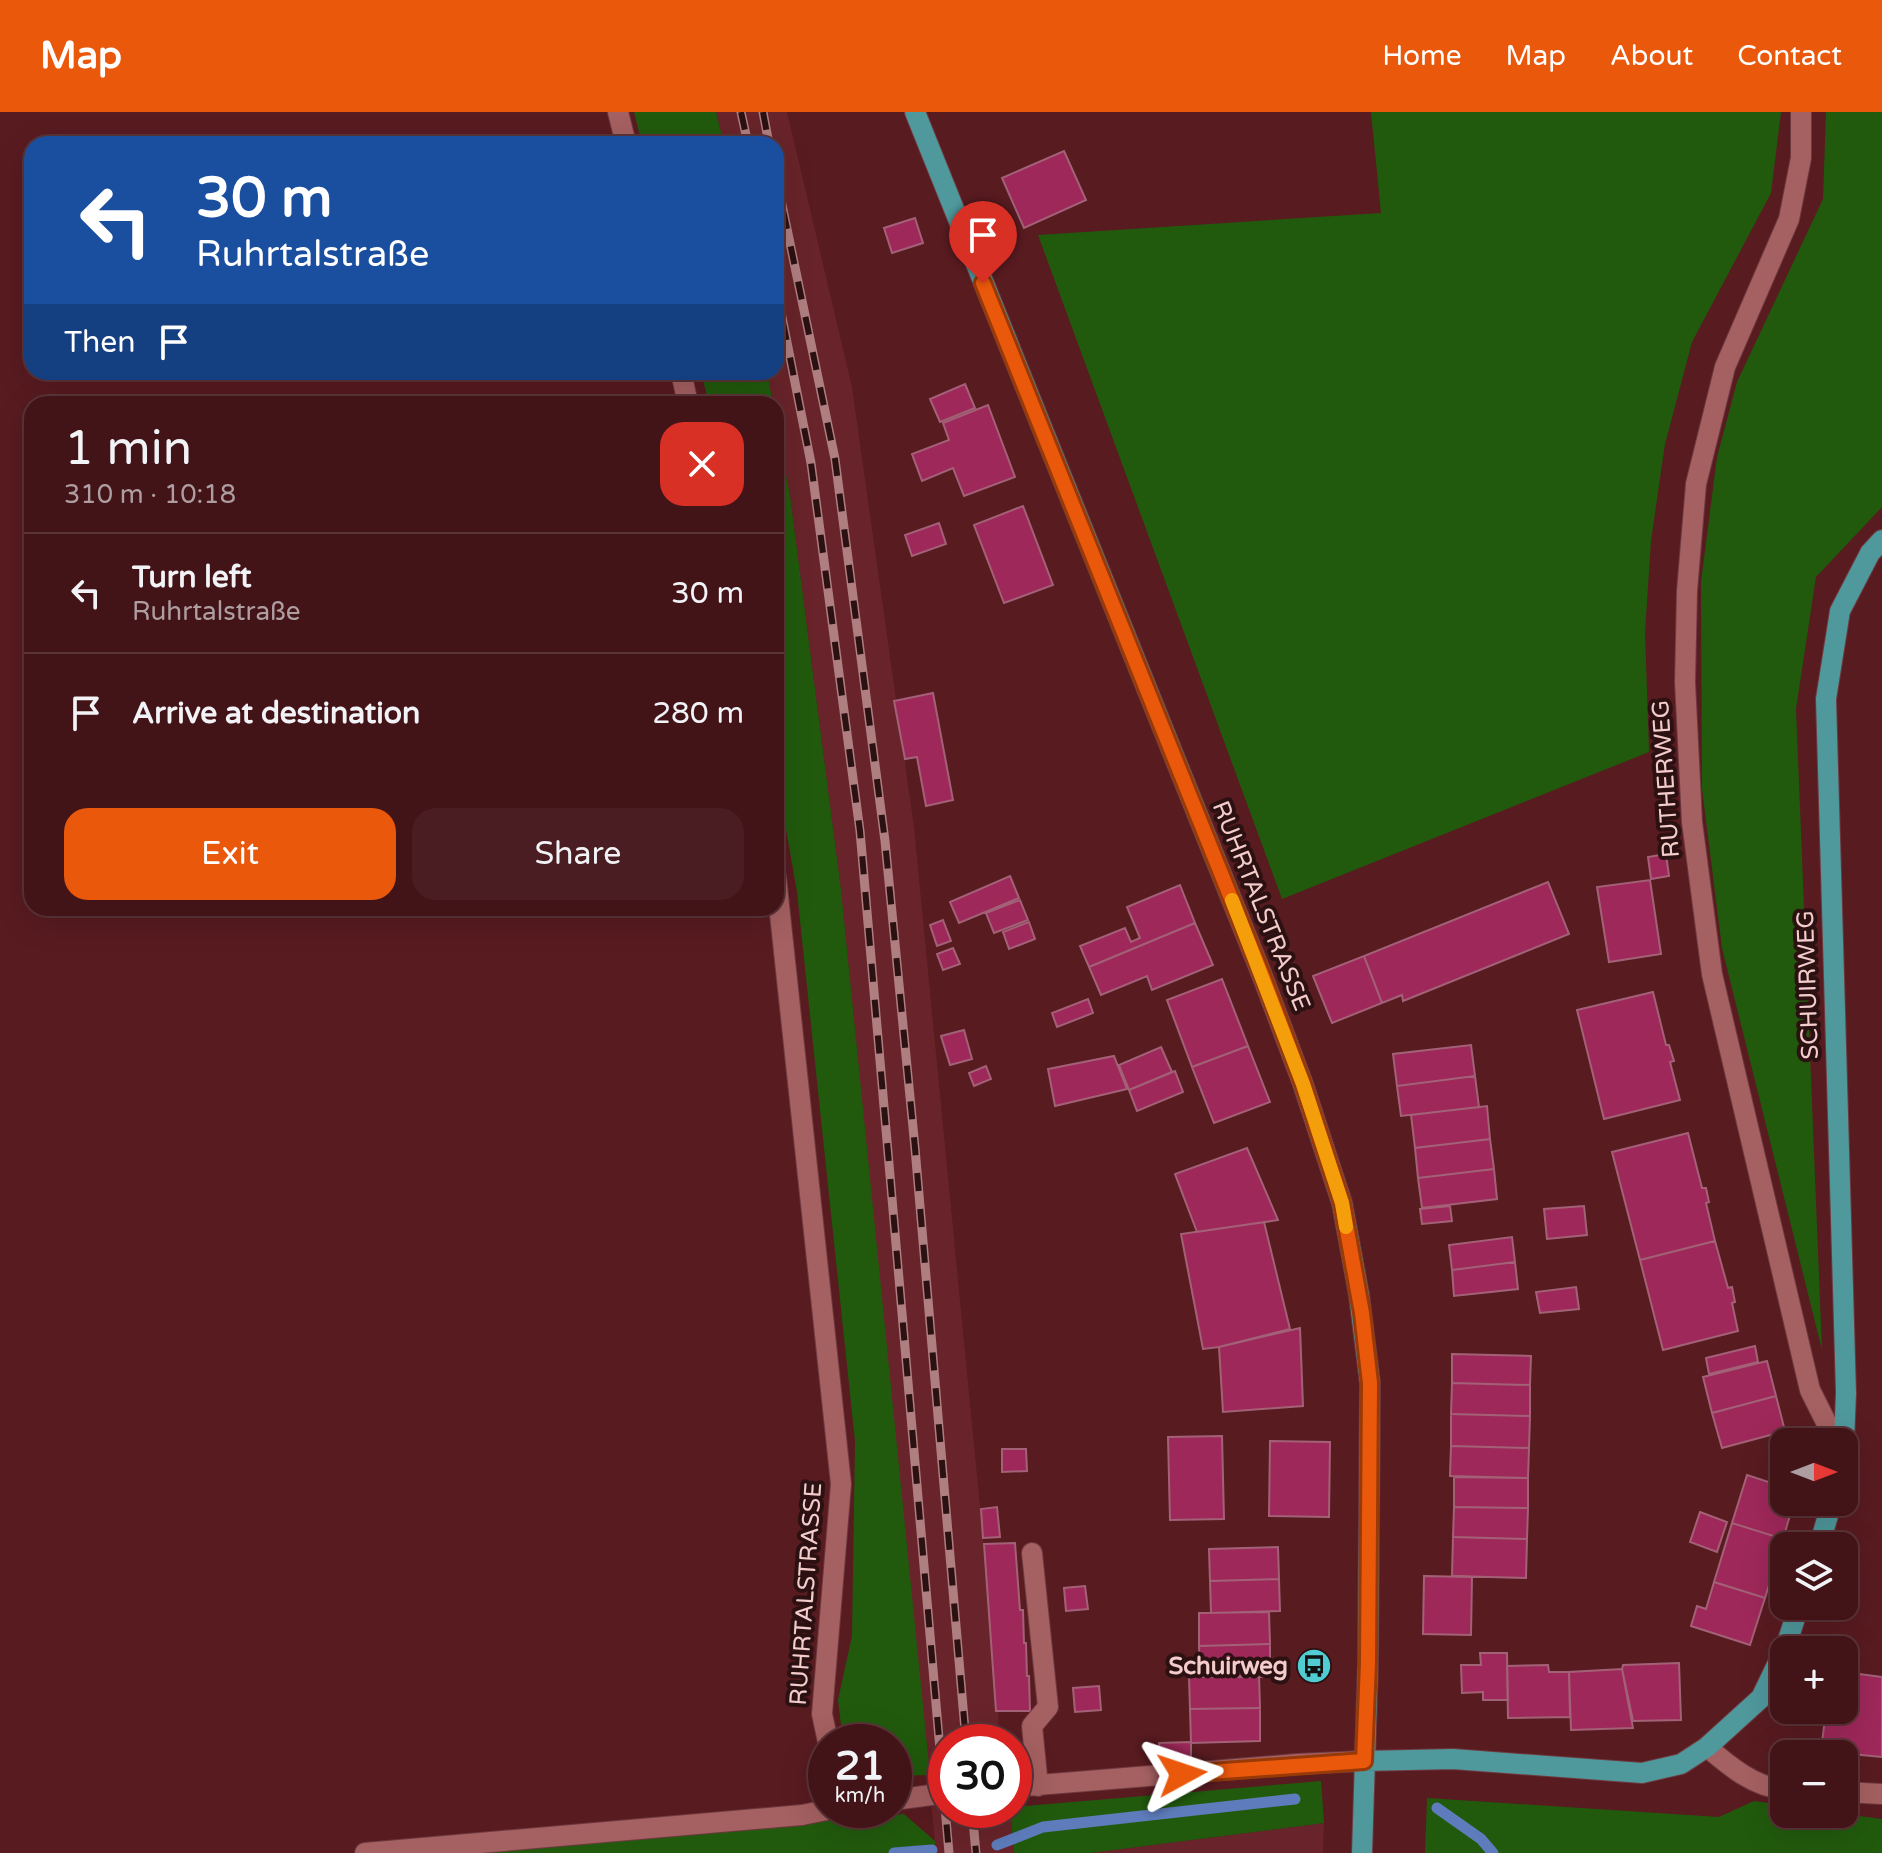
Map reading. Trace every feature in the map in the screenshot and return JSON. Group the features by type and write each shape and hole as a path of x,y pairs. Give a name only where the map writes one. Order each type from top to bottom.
{"main road":[{"name":"RUHRTALSTRASSE","path":"915,112 1262,975 1303,1084 1342,1203 1359,1295 1370,1383 1368,1663 1362,1853"},
{"name":"SCHUIRWEG","path":"1845,1428 1826,699 1840,611 1870,553 1882,540"},
{"path":"1364,1761 1453,1759 1642,1773 1681,1764 1707,1747 1761,1698 1786,1646 1794,1620"}],"street":[{"path":"618,112 624,136"},
{"name":"RUTHERWEG","path":"1801,112 1801,158 1789,219 1725,367 1696,484 1687,591 1685,682 1692,822 1712,974 1810,1390 1829,1428"},
{"name":"RUHRTALSTRASSE","path":"780,916 841,1484 822,1714 824,1724"},
{"path":"1032,1553 1048,1707 1032,1726 1038,1786"},
{"path":"1707,1747 1734,1770 1770,1786"},
{"path":"1032,1786 1364,1761"},
{"path":"1858,1793 1882,1794"},
{"path":"365,1853 808,1813"}],"shaded area":[{"path":"716,112 787,112 852,387 914,827 998,1692 999,1724 928,1724 928,1772 841,890 784,463 784,396 772,396 768,380 784,380 784,136 722,136"},
{"path":"1324,1823 1323,1853 1090,1853"},
{"path":"934,1828 1012,1828 1014,1853 936,1853"}],"green space":[{"path":"634,112 716,112 722,136 640,136"},
{"path":"1371,112 1781,112 1771,193 1692,342 1665,444 1651,541 1645,632 1649,752 1282,899 1038,235 1381,213"},
{"path":"1826,112 1882,112 1882,507 1816,577 1796,709 1822,1350 1722,948 1702,789 1701,582 1717,457 1737,382 1823,199"},
{"path":"703,380 768,380 772,396 707,396"},
{"path":"784,463 841,890 928,1775 912,1776 912,1724 841,1724 838,1700 852,1636 855,1441 797,892 784,818"},
{"path":"1321,1781 1324,1823 1090,1853 1014,1853 1012,1828 1032,1828 1032,1805"},
{"path":"1427,1798 1719,1817 1754,1801 1770,1803 1770,1828 1858,1828 1858,1816 1882,1819 1882,1853 1425,1853"},
{"path":"912,1821 935,1841 936,1853 464,1853 808,1823 808,1828 912,1828"}],"building":[{"path":"1064,151 1086,200 1024,228 1002,178"},
{"path":"915,218 923,243 892,253 884,228"},
{"path":"965,384 975,408 940,422 930,399"},
{"path":"988,405 1015,477 964,496 953,468 922,481 912,454 949,440 943,423"},
{"path":"1023,506 1053,585 1004,603 974,525"},
{"path":"939,523 946,544 912,556 905,535"},
{"path":"933,693 953,800 926,806 917,757 905,759 894,701"},
{"path":"1666,854 1669,876 1651,879 1648,857"},
{"path":"1010,876 1019,898 959,923 950,902"},
{"path":"1650,880 1661,954 1609,962 1597,887"},
{"path":"1548,882 1569,934 1403,1001 1402,995 1382,1003 1364,956"},
{"path":"1180,885 1195,923 1089,967 1080,946 1125,928 1131,942 1140,938 1127,907"},
{"path":"1020,900 1028,920 994,933 986,913"},
{"path":"943,920 951,941 937,946 930,925"},
{"path":"1029,922 1035,939 1009,949 1003,932"},
{"path":"1195,923 1213,965 1152,990 1147,976 1101,995 1089,967"},
{"path":"953,948 960,964 943,970 937,954"},
{"path":"1364,956 1382,1003 1332,1023 1313,976"},
{"path":"1222,979 1248,1046 1192,1067 1167,1000"},
{"path":"1653,992 1666,1045 1669,1045 1674,1061 1670,1062 1680,1100 1604,1119 1577,1010"},
{"path":"1088,999 1093,1013 1057,1027 1052,1013"},
{"path":"964,1030 972,1059 950,1065 941,1036"},
{"path":"1471,1045 1475,1076 1397,1086 1393,1054"},
{"path":"1248,1046 1270,1102 1214,1123 1192,1067"},
{"path":"1161,1047 1172,1072 1129,1090 1119,1065"},
{"path":"1114,1056 1127,1089 1055,1106 1048,1069"},
{"path":"986,1066 991,1079 974,1086 969,1073"},
{"path":"1175,1071 1183,1092 1137,1111 1129,1090"},
{"path":"1475,1076 1479,1107 1401,1116 1397,1086"},
{"path":"1487,1106 1490,1139 1415,1148 1411,1115"},
{"path":"1688,1133 1702,1188 1706,1188 1709,1202 1706,1203 1715,1241 1640,1260 1612,1152"},
{"path":"1490,1139 1494,1169 1418,1178 1415,1148"},
{"path":"1247,1148 1278,1220 1197,1232 1175,1174"},
{"path":"1494,1169 1497,1199 1422,1208 1418,1178"},
{"path":"1450,1206 1452,1221 1422,1224 1420,1209"},
{"path":"1584,1206 1587,1235 1547,1239 1544,1209"},
{"path":"1264,1222 1290,1329 1203,1349 1181,1234"},
{"path":"1512,1237 1515,1262 1452,1270 1449,1245"},
{"path":"1715,1241 1728,1288 1732,1287 1738,1331 1663,1350 1640,1260"},
{"path":"1515,1262 1518,1289 1454,1296 1452,1270"},
{"path":"1576,1287 1579,1309 1540,1313 1536,1292"},
{"path":"1300,1328 1303,1406 1223,1412 1219,1347"},
{"path":"1755,1346 1758,1362 1709,1374 1706,1358"},
{"path":"1452,1354 1531,1356 1530,1385 1452,1383"},
{"path":"1767,1361 1776,1396 1712,1413 1703,1377"},
{"path":"1452,1383 1530,1385 1530,1416 1451,1414"},
{"path":"1776,1396 1784,1428 1770,1428 1770,1435 1722,1448 1712,1413"},
{"path":"1451,1414 1530,1416 1529,1448 1451,1446"},
{"path":"1222,1436 1224,1519 1170,1520 1168,1437"},
{"path":"1270,1441 1330,1442 1329,1517 1269,1516"},
{"path":"1451,1446 1529,1448 1528,1478 1450,1476"},
{"path":"1002,1449 1026,1449 1027,1471 1002,1472"},
{"path":"1747,1475 1770,1482 1770,1516 1790,1516 1785,1532 1770,1532 1770,1535 1732,1523"},
{"path":"1454,1477 1528,1478 1528,1508 1454,1507"},
{"path":"997,1507 1000,1537 983,1538 981,1509"},
{"path":"1454,1507 1528,1508 1527,1539 1453,1537"},
{"path":"1700,1512 1727,1522 1717,1552 1690,1542"},
{"path":"1732,1523 1770,1535 1770,1582 1765,1598 1714,1582"},
{"path":"1453,1537 1527,1539 1526,1578 1452,1576"},
{"path":"1015,1543 1030,1711 996,1711 984,1544"},
{"path":"1278,1547 1279,1579 1210,1581 1209,1549"},
{"path":"1424,1576 1472,1577 1471,1635 1423,1634"},
{"path":"1279,1579 1280,1611 1211,1613 1210,1581"},
{"path":"1714,1582 1765,1598 1750,1645 1691,1626 1697,1606 1706,1609"},
{"path":"1085,1586 1088,1609 1066,1611 1064,1588"},
{"path":"1269,1612 1270,1644 1199,1646 1199,1613"},
{"path":"1270,1644 1270,1677 1200,1677 1199,1646"},
{"path":"1480,1653 1507,1653 1508,1700 1483,1700 1483,1692 1462,1693 1461,1665 1481,1665"},
{"path":"1679,1663 1681,1720 1633,1721 1623,1665"},
{"path":"1548,1665 1549,1672 1569,1672 1570,1717 1508,1718 1507,1666"},
{"path":"1622,1669 1633,1728 1571,1730 1569,1672"},
{"path":"1858,1674 1882,1677 1882,1757 1858,1755 1858,1740 1822,1740 1824,1724 1858,1724"},
{"path":"1189,1676 1259,1676 1260,1708 1190,1709"},
{"path":"1099,1686 1101,1710 1075,1712 1073,1688"},
{"path":"1260,1708 1260,1741 1191,1743 1190,1709"},
{"path":"1191,1742 1191,1758 1160,1759 1159,1743"}],"waterway":[{"path":"997,1845 1043,1827 1295,1799"},
{"path":"1437,1808 1481,1839 1493,1853"},
{"path":"894,1853 932,1850"}],"railway":[{"path":"741,112 746,136"},
{"path":"763,112 768,136"},
{"path":"784,214 835,459 885,841 964,1724"},
{"path":"784,327 811,463 860,831 949,1853"},
{"path":"974,1828 976,1853"}],"slow traffic":[{"path":"1232,900 1303,1084 1342,1203 1346,1227"}],"place":[{"name":"Schuirweg","path":"1314,1666"}],"route":[{"path":"983,283 1303,1084 1342,1203 1362,1313 1370,1383 1368,1663 1364,1761 1182,1774"}]}
